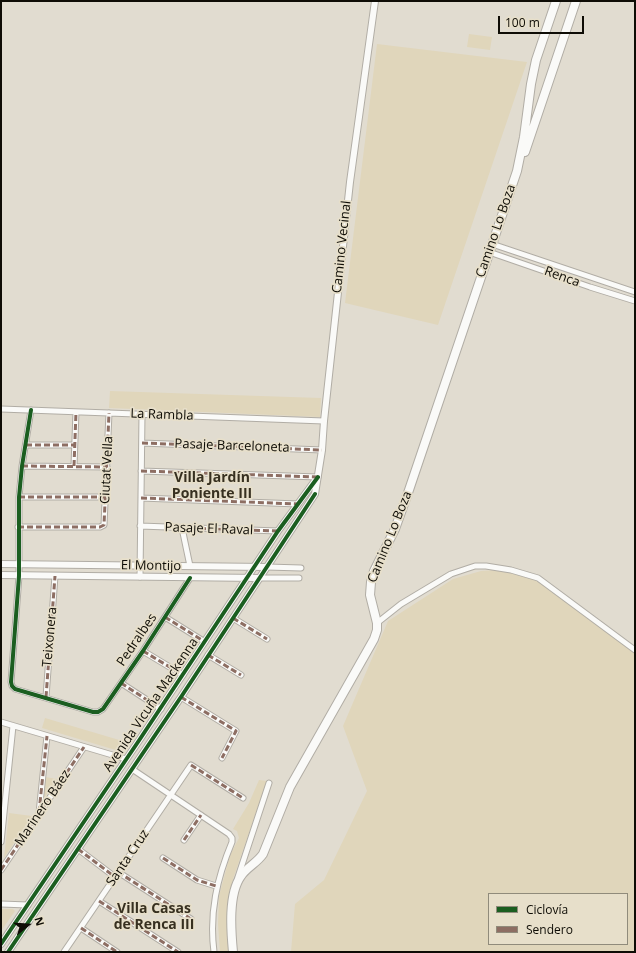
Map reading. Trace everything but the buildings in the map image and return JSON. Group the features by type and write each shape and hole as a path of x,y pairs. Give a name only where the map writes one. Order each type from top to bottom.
{"main road":[{"name":"Camino Lo Boza","path":"517,171 524,142 530,90 536,60 556,1"},
{"name":"Camino Lo Boza","path":"237,882 263,854 290,787 374,639 377,630 377,623 370,594 372,576 403,509 576,1"},
{"path":"233,952 232,913 234,893 237,882"}],"street":[{"name":"Camino Vecinal","path":"315,494 322,450 349,188 375,1"},
{"name":"Renca","path":"491,248 548,263 635,292"},
{"name":"Renca","path":"491,248 545,271 635,301"},
{"path":"545,271 548,263"},
{"name":"La Rambla","path":"1,409 324,421"},
{"path":"31,410 22,466 19,497 19,576 11,682 15,689 46,697"},
{"path":"74,466 76,412"},
{"name":"Ciutat Vella","path":"18,527 103,526 105,523 109,413"},
{"path":"140,577 142,414"},
{"name":"Pasaje Barceloneta","path":"142,443 322,450"},
{"path":"26,444 74,445"},
{"path":"22,466 74,466 107,468"},
{"path":"141,471 318,477"},
{"name":"Avenida Vicuña Mackenna","path":"1,944 161,708 278,531 318,477"},
{"name":"Avenida Vicuña Mackenna","path":"8,952 149,745 315,494"},
{"path":"19,497 106,497"},
{"path":"141,498 298,504"},
{"name":"Pasaje El Raval","path":"140,526 278,531"},
{"path":"182,528 190,566"},
{"name":"El Montijo","path":"1,564 301,568"},
{"path":"377,623 401,604 451,574 475,566 486,566 511,570 538,578 635,650"},
{"name":"El Montijo","path":"1,576 247,579 299,578"},
{"name":"Teixonera","path":"46,697 55,576"},
{"name":"Pedralbes","path":"46,697 93,712 102,710 143,651 190,578"},
{"path":"165,617 205,642"},
{"path":"233,618 267,639"},
{"path":"143,651 183,675"},
{"path":"208,655 241,675"},
{"path":"121,682 161,708"},
{"path":"172,691 236,731 222,758"},
{"path":"1,722 126,759"},
{"path":"1,842 13,726"},
{"path":"39,814 46,736"},
{"path":"140,739 149,745"},
{"name":"Marinero Báez","path":"1,870 84,747"},
{"name":"Santa Cruz","path":"64,952 191,765 243,798"},
{"path":"132,769 229,834 232,840 216,886 212,921 214,952"},
{"path":"237,882 240,868 269,783"},
{"path":"98,801 106,807"},
{"path":"184,840 200,815"},
{"path":"78,849 191,919"},
{"path":"163,858 197,880 216,886"},
{"path":"99,901 178,952"},
{"path":"1,904 28,905"},
{"path":"81,928 117,952"}],"shaded area":[{"path":"469,34 492,37 490,50 467,47"},
{"path":"377,44 527,62 438,325 345,303"},
{"path":"110,391 321,398 320,417 109,408"},
{"path":"496,570 528,575 545,584 635,653 635,952 291,952 295,904 324,880 367,791 343,726 388,621 453,579 481,571"},
{"path":"45,718 126,742 119,751 42,728"},
{"path":"45,777 57,779 41,803"},
{"path":"259,780 267,781 233,879 227,916 230,952 220,952 218,924 219,896 230,855 239,838 237,831 233,829 249,803"},
{"path":"9,813 32,816 4,858"},
{"path":"1,909 13,909 15,911 1,931"}],"marked path":[{"path":"74,466 76,412"},
{"path":"18,527 100,527 104,525 109,413"},
{"path":"142,443 322,450"},
{"path":"26,445 74,445"},
{"path":"22,466 107,467"},
{"path":"141,471 318,477"},
{"path":"19,497 106,497"},
{"path":"141,498 298,504"},
{"path":"182,528 278,531"},
{"path":"46,697 55,576"},
{"path":"165,617 205,642"},
{"path":"233,618 267,639"},
{"path":"143,651 183,675"},
{"path":"208,655 241,675"},
{"path":"121,683 161,709"},
{"path":"181,697 236,731 222,758"},
{"path":"39,812 47,736"},
{"path":"1,870 84,747"},
{"path":"191,765 243,798"},
{"path":"184,840 201,815"},
{"path":"78,849 115,877"},
{"path":"163,858 197,880 216,886"},
{"path":"118,872 191,919"},
{"path":"99,901 178,952"},
{"path":"81,928 117,952"}],"cycle path":[{"path":"31,410 22,466 19,497 19,576 11,682 12,686 15,689 93,712 98,712 103,709 143,651 190,578"},
{"path":"1,944 140,739 278,531 318,477"},
{"path":"8,952 181,697 315,494"}],"district":[{"name":"Villa Jardín Poniente III","path":"212,486"},
{"name":"Villa Casas de Renca III","path":"154,918"}]}
